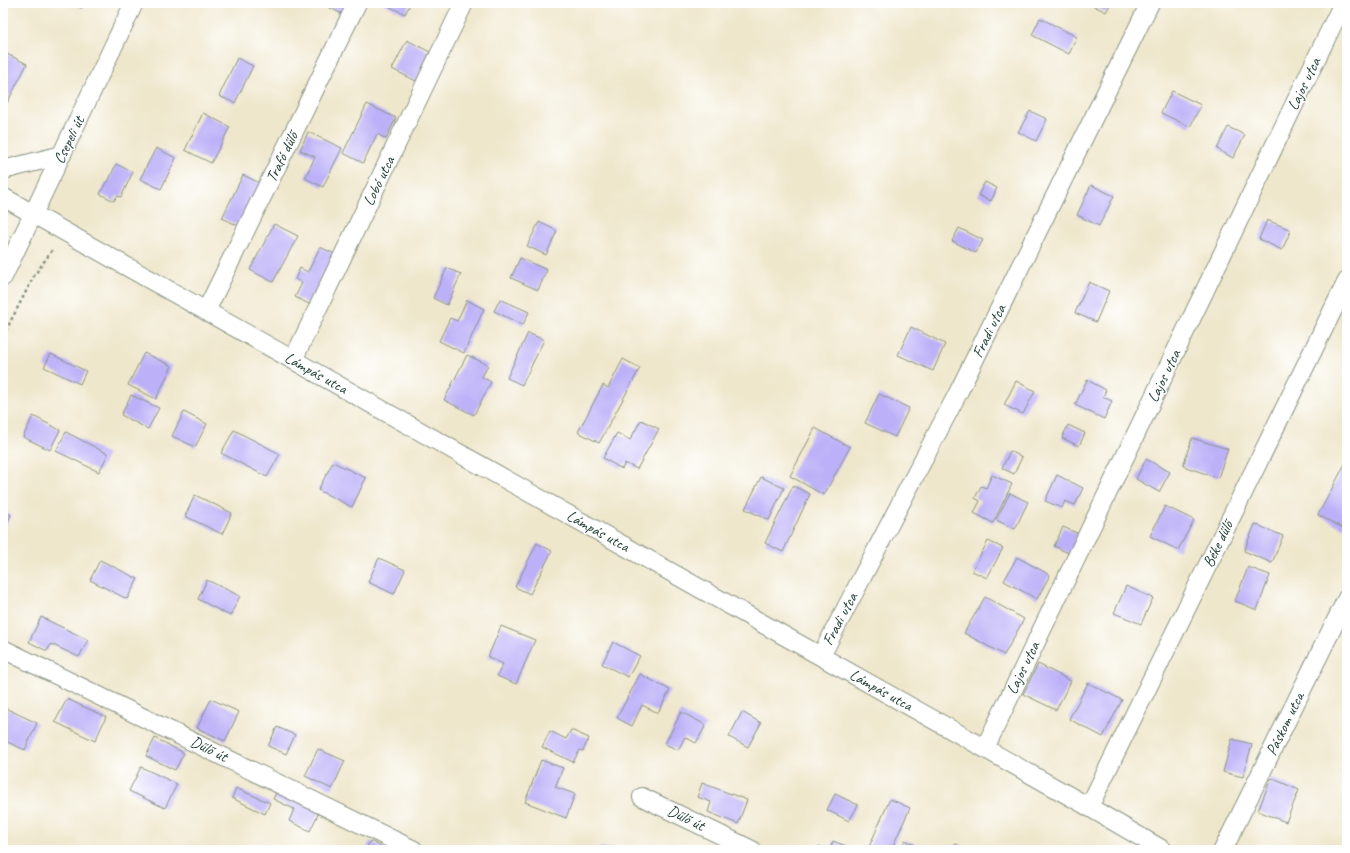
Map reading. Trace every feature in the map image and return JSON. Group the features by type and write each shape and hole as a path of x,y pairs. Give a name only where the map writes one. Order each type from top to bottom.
{"street":[{"name":"Csepeli út","path":"3,277 134,3"},
{"name":"Trafó dűlő","path":"206,311 357,3"},
{"name":"Lobó utca","path":"293,360 464,3"},
{"name":"Fradi utca","path":"821,656 959,391 1150,3"},
{"name":"Lajos utca","path":"985,748 1342,3"},
{"path":"3,170 62,155"},
{"name":"Lámpás utca","path":"3,197 985,748 1163,850"},
{"name":"Béke dűlő","path":"1089,807 1347,280"},
{"name":"Páskom utca","path":"1223,850 1347,598"},
{"name":"Dűlő út","path":"3,649 414,850"},
{"name":"Dűlő út","path":"642,797 752,850"}],"path":[{"path":"3,336 34,276 65,232"}],"building":[{"path":"72,3 84,3 82,8"},
{"path":"330,3 349,3 344,15 328,7"},
{"path":"382,3 411,3 405,14"},
{"path":"1111,3 1106,12 1090,4"},
{"path":"1040,18 1077,37 1069,54 1032,35"},
{"path":"407,40 430,52 416,81 392,69"},
{"path":"3,52 27,64 3,111"},
{"path":"237,58 253,66 235,103 219,96"},
{"path":"1172,91 1201,105 1190,127 1161,113"},
{"path":"367,104 396,118 386,139 377,134 363,163 343,153"},
{"path":"1030,111 1047,119 1036,141 1018,132"},
{"path":"203,113 230,127 211,163 185,150"},
{"path":"1228,127 1245,135 1233,158 1217,149"},
{"path":"308,132 342,148 323,187 305,178 315,157 300,150"},
{"path":"156,148 176,158 161,189 140,179"},
{"path":"116,164 133,172 121,197 117,196 114,201 100,194 106,182 108,182"},
{"path":"243,175 264,185 243,228 222,218"},
{"path":"985,182 997,188 991,201 978,195"},
{"path":"1091,185 1114,196 1099,226 1077,215"},
{"path":"1267,220 1291,230 1282,250 1259,239"},
{"path":"539,222 557,231 546,255 527,246"},
{"path":"274,224 298,236 273,282 250,270"},
{"path":"959,228 983,240 976,253 952,241"},
{"path":"320,247 337,255 313,306 295,297 302,283 295,279 300,268 308,272"},
{"path":"520,258 547,270 538,290 511,278"},
{"path":"447,268 461,274 447,305 433,298"},
{"path":"1089,282 1109,291 1096,322 1075,313"},
{"path":"500,299 529,312 523,325 494,311"},
{"path":"467,300 484,309 464,353 439,341 450,318 457,321"},
{"path":"911,327 945,344 933,371 898,355"},
{"path":"528,333 544,340 522,385 507,378"},
{"path":"144,353 172,366 156,399 128,385"},
{"path":"51,354 86,371 80,384 44,367"},
{"path":"467,355 488,365 482,377 491,382 474,415 444,400"},
{"path":"623,359 640,368 599,443 578,432 603,385 608,388"},
{"path":"1087,380 1106,390 1103,397 1112,401 1104,419 1075,405"},
{"path":"1016,381 1035,391 1023,414 1004,405"},
{"path":"879,394 909,408 895,437 865,423"},
{"path":"131,395 159,408 148,429 121,415"},
{"path":"184,412 207,424 195,447 172,436"},
{"path":"33,416 60,430 50,450 23,437"},
{"path":"641,420 659,429 637,469 625,463 622,469 603,458 617,433 630,440"},
{"path":"1068,425 1085,433 1079,446 1062,438"},
{"path":"815,428 850,447 824,495 790,476"},
{"path":"234,430 280,454 267,477 221,453"},
{"path":"66,432 108,454 99,472 56,451"},
{"path":"1192,438 1228,449 1218,478 1183,466"},
{"path":"1010,451 1022,457 1014,474 1002,468"},
{"path":"1146,459 1170,472 1159,492 1136,479"},
{"path":"333,462 366,478 352,507 318,490"},
{"path":"1345,464 1347,465 1347,525 1345,529 1318,515"},
{"path":"992,475 1012,484 993,523 974,513 980,501 975,498 981,486 986,488"},
{"path":"1057,475 1083,488 1075,505 1065,501 1062,508 1045,501"},
{"path":"761,477 784,488 769,520 745,509"},
{"path":"793,486 810,494 783,552 765,543"},
{"path":"1010,493 1028,502 1015,529 996,520"},
{"path":"195,495 232,513 222,534 185,516"},
{"path":"1165,506 1194,520 1178,550 1150,536"},
{"path":"3,511 11,515 3,532"},
{"path":"1255,524 1283,536 1272,563 1244,551"},
{"path":"1063,527 1079,534 1070,554 1054,546"},
{"path":"988,541 1003,548 987,578 972,571"},
{"path":"537,543 552,551 530,594 515,587"},
{"path":"1017,557 1050,575 1037,599 1004,581"},
{"path":"379,558 405,570 394,594 368,582"},
{"path":"100,560 138,579 127,599 90,580"},
{"path":"1248,567 1270,575 1257,610 1235,601"},
{"path":"207,580 240,596 230,616 198,599"},
{"path":"1126,586 1153,598 1141,624 1114,613"},
{"path":"985,597 1024,619 1004,655 964,633"},
{"path":"41,617 88,640 79,657 51,644 47,651 29,642"},
{"path":"501,626 535,640 516,684 497,676 503,664 488,657"},
{"path":"613,642 640,656 628,677 602,664"},
{"path":"1038,664 1071,681 1056,710 1023,694"},
{"path":"640,674 670,690 658,713 642,705 632,726 617,718"},
{"path":"1088,683 1122,700 1103,737 1069,719"},
{"path":"67,699 106,717 95,741 55,722"},
{"path":"211,699 239,712 225,741 197,728"},
{"path":"3,707 37,723 25,750 3,740"},
{"path":"681,712 706,725 696,743 685,737 678,750 665,744"},
{"path":"742,712 761,723 748,747 729,737"},
{"path":"277,727 295,735 286,754 268,746"},
{"path":"571,730 589,738 583,751 580,750 573,762 542,747 550,731 566,739"},
{"path":"155,738 184,753 175,770 146,756"},
{"path":"1232,739 1252,744 1243,777 1223,772"},
{"path":"318,749 345,761 332,789 305,776"},
{"path":"541,760 563,768 555,787 575,794 566,818 525,802"},
{"path":"141,767 177,784 165,808 129,791"},
{"path":"1271,778 1299,790 1286,822 1258,811"},
{"path":"702,783 747,800 738,824 708,812 711,802 697,797"},
{"path":"236,788 270,803 265,814 232,798"},
{"path":"278,789 321,808 310,831 289,821 294,809 273,799"},
{"path":"835,794 858,805 849,821 827,810"},
{"path":"890,799 910,808 891,850 868,849"},
{"path":"905,840 926,850 901,850"},
{"path":"370,841 388,850 366,850"},
{"path":"833,841 857,850 830,850"},
{"path":"956,844 968,850 953,850"},
{"path":"819,846 830,850 817,850"},
{"path":"600,847 613,849 613,850 599,850"}]}
